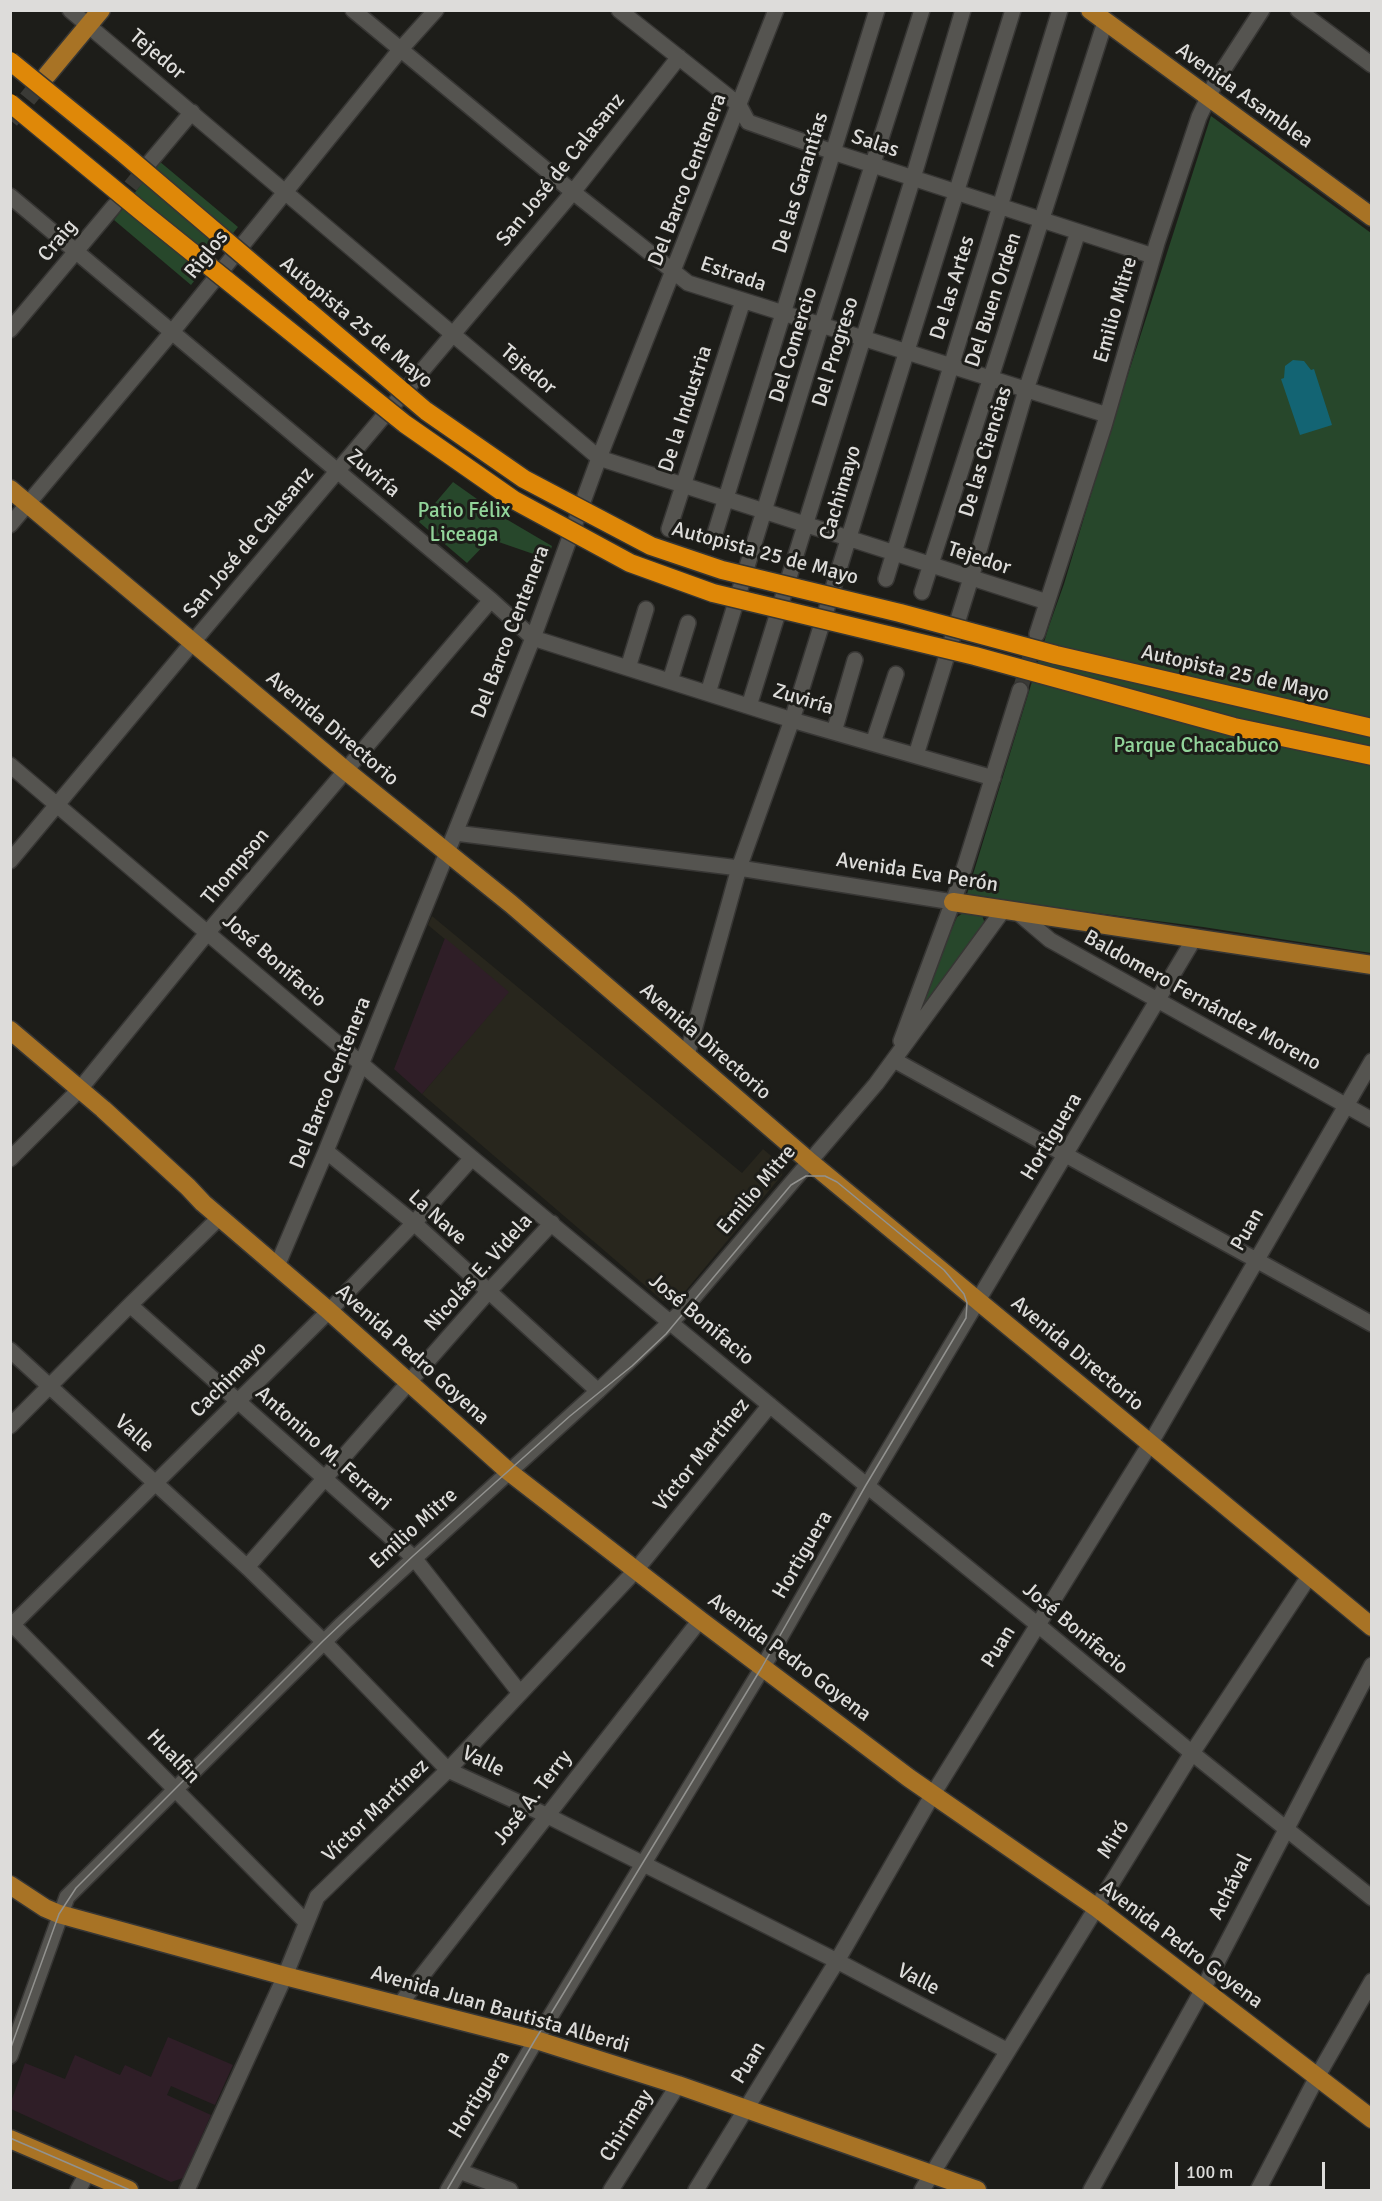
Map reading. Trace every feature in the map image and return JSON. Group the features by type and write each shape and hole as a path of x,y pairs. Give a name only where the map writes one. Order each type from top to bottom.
{"highway":[{"path":"10,46 123,153"},
{"name":"Autopista 25 de Mayo","path":"10,61 123,153 426,411 524,479 651,546 722,570 900,613 1066,658 1371,728"},
{"path":"10,103 405,424 514,500 630,562 714,593 975,656 1234,727 1371,756"},
{"path":"10,113 142,212"}],"main road":[{"path":"47,75 101,10"},
{"name":"Avenida Asamblea","path":"1090,10 1371,217"},
{"name":"Avenida Directorio","path":"10,489 345,770 511,904 809,1161 1371,1627"},
{"name":"Avenida Eva Perón","path":"953,902 1371,965"},
{"name":"Avenida Pedro Goyena","path":"10,1030 84,1094 99,1113 184,1192 203,1203 277,1266 509,1472 700,1620 933,1794 1097,1908 1371,2119"},
{"name":"Avenida Juan Bautista Alberdi","path":"10,1885 45,1908 60,1914 285,1976 536,2040 678,2085 977,2190"},
{"path":"13,2138 129,2190"}],"street":[{"name":"Tejedor","path":"70,10 599,458 1047,602"},
{"name":"Estrada","path":"352,10 573,192 688,283 1107,415"},
{"name":"Riglos","path":"10,525 172,332 400,50 436,10"},
{"name":"Salas","path":"619,10 740,105 748,122 832,152 1153,256"},
{"name":"Del Barco Centenera","path":"277,1266 362,1063 533,638 599,458 776,10"},
{"name":"De las Garantías","path":"713,540 878,10"},
{"name":"Del Comercio","path":"708,693 821,326 922,10"},
{"name":"Del Progreso","path":"748,706 913,178 963,10"},
{"name":"Cachimayo","path":"687,1056 740,868 792,720 1012,10"},
{"name":"De las Artes","path":"886,579 1060,10"},
{"name":"Emilio Mitre","path":"1037,634 1107,415 1153,256 1208,97 1262,10"},
{"path":"1298,10 1371,65"},
{"name":"Del Buen Orden","path":"922,592 1105,22"},
{"name":"San José de Calasanz","path":"10,861 573,192 680,57"},
{"path":"150,162 192,112"},
{"name":"Zuviría","path":"10,196 491,600 533,638 792,720 993,778"},
{"name":"Craig","path":"10,330 114,206"},
{"name":"De las Ciencias","path":"916,754 1026,390 1078,232"},
{"name":"De la Industria","path":"669,529 743,301"},
{"name":"Thompson","path":"10,1159 84,1094 208,932 491,600"},
{"path":"628,668 646,609"},
{"path":"670,681 688,623"},
{"path":"834,732 855,660"},
{"path":"873,743 896,674"},
{"name":"Emilio Mitre","path":"894,1060 953,902 1020,690"},
{"name":"José Bonifacio","path":"10,765 472,1158 867,1486 1371,1898"},
{"name":"Avenida Eva Perón","path":"455,833 740,868 953,902"},
{"name":"Emilio Mitre","path":"10,2056 67,1898 324,1642 671,1322 850,1115 1010,910"},
{"name":"Baldomero Fernández Moreno","path":"1010,910 1050,940 1371,1120"},
{"name":"Hortiguera","path":"448,2190 536,2040 763,1667 867,1486 1194,939"},
{"path":"894,1060 1371,1324"},
{"name":"Puan","path":"696,2190 837,1961 933,1794 1150,1444 1371,1061"},
{"name":"La Nave","path":"326,1151 414,1223 598,1391"},
{"name":"Cachimayo","path":"11,1625 329,1311 414,1223 472,1158"},
{"path":"10,1426 219,1218"},
{"name":"Nicolás E. Videla","path":"247,1567 488,1292 552,1223"},
{"name":"Antonino M. Ferrari","path":"130,1305 414,1558 520,1693"},
{"name":"Valle","path":"10,1350 247,1567 324,1642 448,1770 546,1815 837,1961 1008,2051"},
{"name":"Víctor Martínez","path":"187,2190 285,1976 317,1897 448,1770 636,1570 770,1405"},
{"name":"Miró","path":"922,2190 1192,1753 1310,1575"},
{"name":"José A. Terry","path":"400,2004 700,1620"},
{"name":"Hualfin","path":"11,1625 306,1922"},
{"name":"Achával","path":"1091,2190 1203,1989 1371,1665"},
{"path":"1258,2190 1317,2077 1371,1982"},
{"name":"Chirimay","path":"611,2190 678,2085"},
{"path":"459,2170 510,2190"},
{"path":"78,2190 88,2172"}],"shaded area":[{"path":"432,916 742,1173 763,1149 783,1166 782,1175 678,1300 663,1301 422,1094 508,992 428,925"},
{"path":"445,938 509,992 422,1094 394,1069"},
{"path":"168,2037 233,2065 215,2105 171,2086 167,2095 211,2115 183,2178 171,2182 11,2109 11,2102 25,2063 65,2079 75,2055 120,2075 125,2065 151,2077"}],"green space":[{"name":"Parque Chacabuco","path":"1211,116 1371,233 1371,953 967,894 1114,418"},
{"path":"159,161 238,227 191,285 114,220"},
{"name":"Patio Félix Liceaga","path":"453,482 501,516 552,546 548,559 490,539 467,563 419,522"},
{"path":"966,911 982,915 985,924 901,1045 957,917"}],"water":[{"path":"1293,360 1304,361 1311,370 1314,369 1332,425 1300,435 1281,379 1284,378 1285,366"}],"tunnel":[{"path":"10,120 47,75"},
{"path":"116,204 150,162"},
{"path":"1020,690 1035,640"}],"tram line":[{"path":"10,2050 59,1914 76,1888 323,1641 413,1556 666,1334 791,1185 806,1176 825,1176 837,1182 944,1270 964,1294 967,1303 966,1318 866,1485 762,1667 535,2040 447,2190"},
{"path":"10,2138 130,2190"}]}
